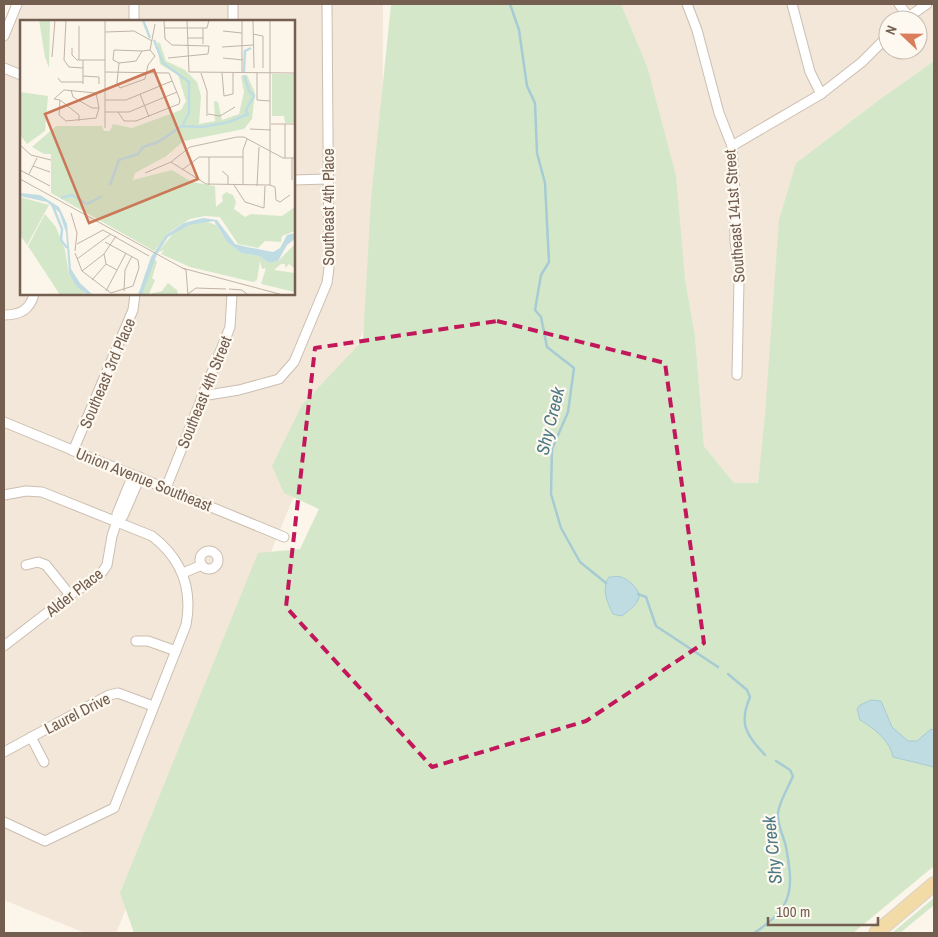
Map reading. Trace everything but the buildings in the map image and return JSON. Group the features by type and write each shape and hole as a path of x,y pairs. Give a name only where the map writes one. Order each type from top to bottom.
{"main road":[{"path":"876,933 934,884"}],"street":[{"path":"4,36 17,4"},
{"path":"134,4 134,20"},
{"path":"232,4 233,20"},
{"name":"Southeast 4th Place","path":"202,396 239,390 279,379 294,362 327,283 329,268 327,4"},
{"name":"Southeast 141st Street","path":"686,4 697,30 719,113 732,146 735,242 739,281 737,375"},
{"path":"792,4 810,72 821,94"},
{"path":"732,146 821,94 862,62 878,46"},
{"path":"4,68 20,75"},
{"path":"295,180 327,179"},
{"path":"4,315 15,315 25,311 32,304 34,295"},
{"name":"Southeast 3rd Place","path":"74,450 133,310 135,295"},
{"name":"Southeast 4th Street","path":"166,488 230,327 232,295"},
{"name":"Union Avenue Southeast","path":"4,422 284,537"},
{"name":"Alder Place","path":"4,646 70,595 96,578 107,565 112,536 118,521 117,514 136,476"},
{"path":"4,495 26,491 42,492 152,536 164,545 174,558 183,573 188,595 186,625 114,808 45,841 4,822"},
{"path":"26,565 38,562 46,565 70,595"},
{"path":"183,573 202,565"},
{"path":"136,642 148,641 176,651"},
{"name":"Laurel Drive","path":"4,752 108,695 118,693 153,706"},
{"path":"31,737 44,762"}],"highlighted area":[{"path":"497,321 665,363 704,643 586,721 432,767 286,607 315,348"}],"shaded area":[{"path":"19,4 383,4 382,286 279,532 116,933 85,933 4,900 4,41"},
{"path":"621,4 934,4 934,61 796,163 758,483 734,483 704,446 695,336 647,66"}],"green space":[{"path":"391,4 621,4 647,66 676,176 685,279 695,336 704,446 734,483 758,483 765,415 779,220 796,163 934,61 934,866 853,933 134,933 120,893 258,553 300,549 319,509 284,493 272,466 302,405 363,340 371,200"},
{"path":"934,898 934,905 900,933 892,933"}],"water":[{"path":"609,577 624,578 633,585 639,595 638,601 622,616 613,614 607,600 605,586"},
{"path":"871,700 881,701 892,727 908,741 917,741 931,729 934,730 934,767 893,757 885,740 860,720 857,709 860,705"}],"waterway":[{"name":"Shy Creek","path":"510,4 519,30 527,86 535,103 537,153 545,183 549,262 541,275 535,310 541,317 547,347 574,368 568,412 552,449 551,494 561,528 580,562 606,583"},
{"name":"Shy Creek","path":"638,594 646,597 656,626 718,667"},
{"name":"Shy Creek","path":"728,674 747,690 750,697 746,707 746,729 765,755"},
{"name":"Shy Creek","path":"754,933 779,913 788,897 790,888 787,854 778,813 782,799 793,776 790,770 776,761"}]}
